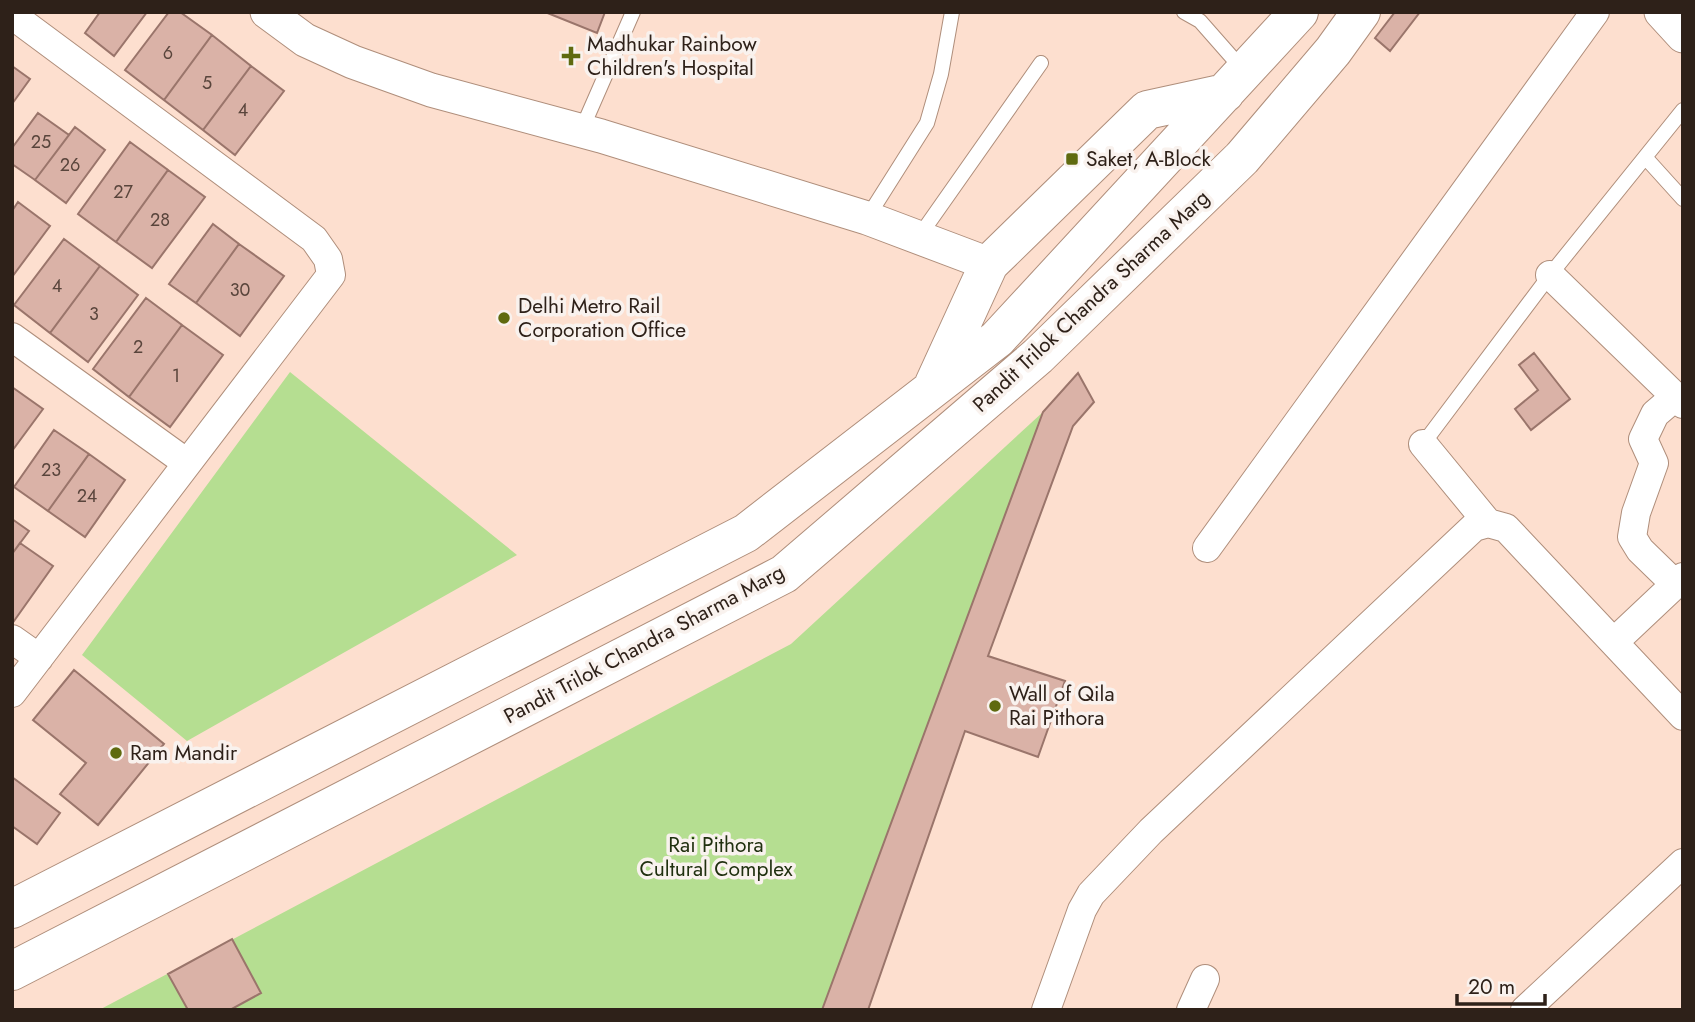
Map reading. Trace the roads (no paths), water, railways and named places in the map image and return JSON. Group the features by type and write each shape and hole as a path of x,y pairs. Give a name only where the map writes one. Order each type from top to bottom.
{"main road":[{"name":"Pandit Trilok Chandra Sharma Marg","path":"12,909 746,533 997,339 1299,12"},
{"name":"Pandit Trilok Chandra Sharma Marg","path":"12,971 784,574 1048,347 1242,158 1334,51 1361,12"},
{"path":"932,389 989,264 1147,110 1235,83"}],"street":[{"path":"267,12 305,40 353,62 431,90 581,131 867,218 989,264"},
{"path":"1207,548 1595,12"},
{"path":"1661,12 1683,36"},
{"path":"12,15 314,239 328,259 331,275 12,693"},
{"path":"1550,275 1679,400 1656,414 1643,439 1654,463 1636,513 1632,537 1640,550 1680,584 1614,642"},
{"path":"12,337 187,463"},
{"path":"1423,444 1488,523"},
{"path":"1046,1010 1082,910 1102,880 1474,527 1488,523 1506,528 1683,716"},
{"path":"12,639 39,658"},
{"path":"1525,1010 1683,863"},
{"path":"1191,1010 1205,979"}],"lane":[{"path":"581,131 633,12"},
{"path":"867,218 927,123 941,74 952,12"},
{"path":"1184,12 1200,20 1235,83"},
{"path":"918,238 1041,62"},
{"path":"1423,444 1550,275 1683,110"},
{"path":"1645,157 1683,199"}],"place":[{"name":"Madhukar Rainbow Children's Hospital","path":"571,56"},
{"name":"Saket, A-Block","path":"1072,159"},
{"name":"Delhi Metro Rail Corporation Office","path":"504,318"},
{"name":"Wall of Qila Rai Pithora","path":"995,706"},
{"name":"Ram Mandir","path":"116,753"}],"park label":[{"name":"Rai Pithora Cultural Complex","path":"716,857"}]}
